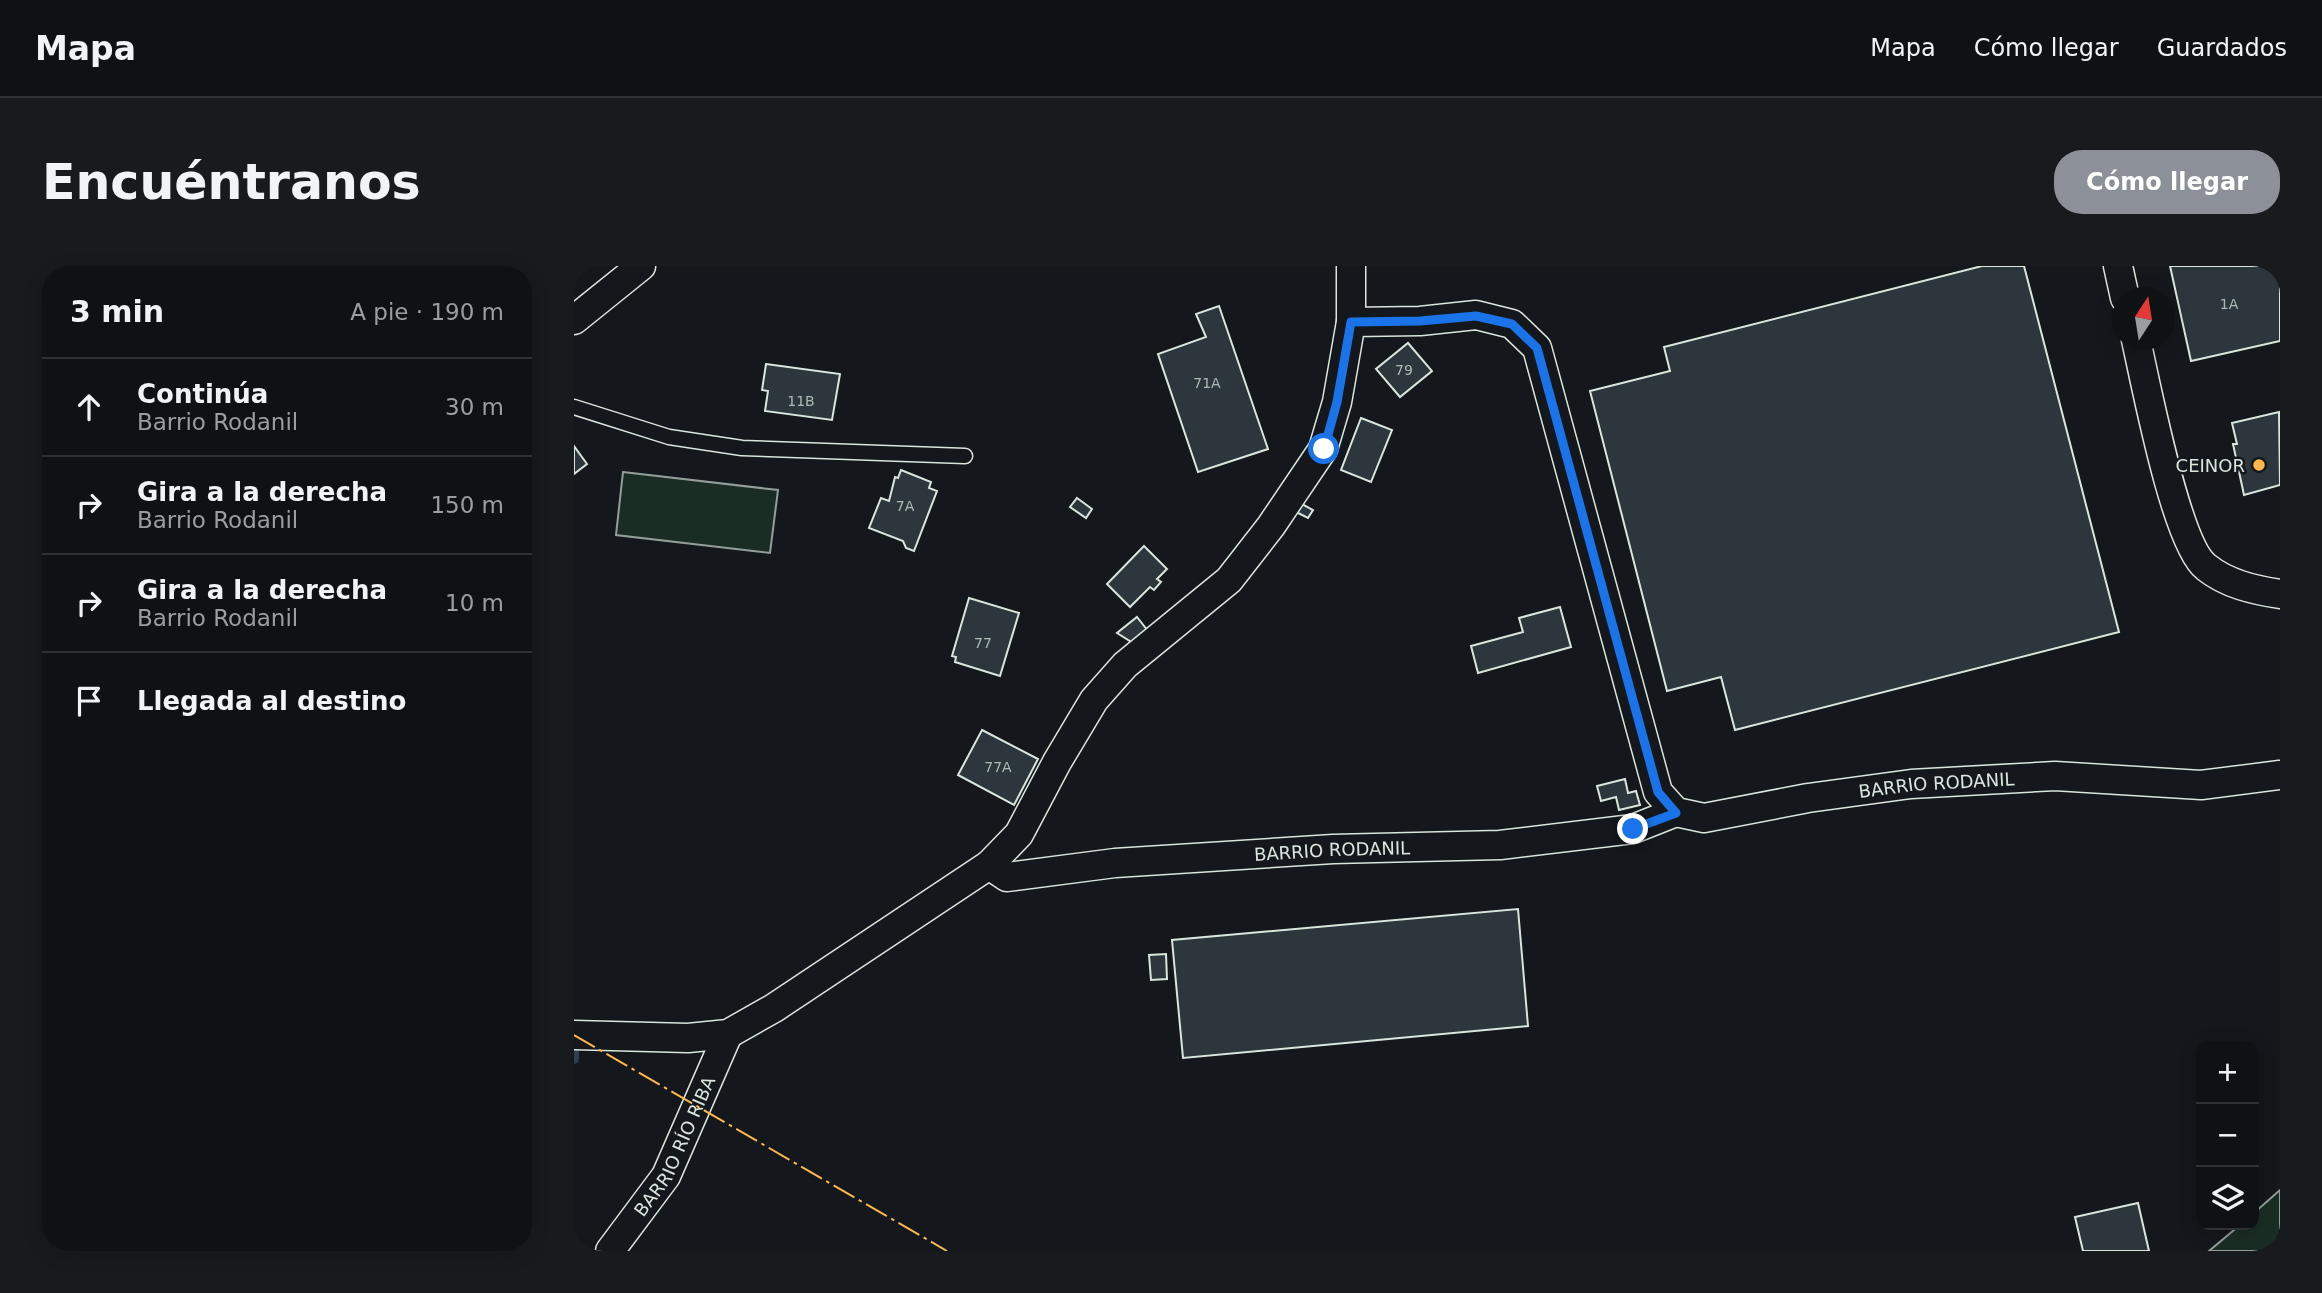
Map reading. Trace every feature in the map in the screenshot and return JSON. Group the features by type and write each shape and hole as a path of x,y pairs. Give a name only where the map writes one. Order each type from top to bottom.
{"street":[{"path":"574,320 641,266"},
{"path":"579,1035 688,1038 728,1034 785,1001 989,865 1019,834 1094,700 1125,665 1229,580 1272,526 1324,449 1337,402 1351,322 1351,266"},
{"path":"2118,266 2123,287"},
{"path":"1351,322 1420,321 1476,316 1512,324 1537,348 1658,792 1676,813"},
{"path":"2138,350 2182,529 2204,567 2246,589 2280,594"},
{"name":"BARRIO RODANIL","path":"989,865 1007,877 1115,863 1334,849 1500,845 1633,829 1676,813 1704,818 1808,798 1911,783 2055,776 2200,785 2280,775"},
{"name":"BARRIO RÍO RIBA","path":"610,1251 666,1176 728,1034"}],"lane":[{"path":"574,407 669,437 742,448 965,456"}],"green space":[{"path":"623,472 778,490 770,553 616,535"},
{"path":"2280,1190 2280,1251 2209,1251 2234,1230 2259,1230 2259,1209"}],"building":[{"path":"1982,266 2024,266 2119,632 1735,730 1721,677 1667,691 1590,391 1670,371 1664,347"},
{"path":"2170,266 2280,266 2280,341 2191,361"},
{"path":"1219,306 1268,449 1198,472 1158,354 1206,337 1196,314"},
{"path":"1408,343 1432,371 1400,397 1376,369"},
{"path":"766,364 840,374 832,420 765,411 768,391 762,390"},
{"name":"CEINOR","path":"2279,412 2280,485 2244,495 2233,444 2237,444 2232,423"},
{"path":"1361,418 1392,430 1371,482 1341,470"},
{"path":"574,446 587,464 574,474"},
{"path":"901,470 931,482 929,488 937,491 914,551 906,548 903,541 869,528 881,498 889,501 895,477 898,478"},
{"path":"1077,498 1092,509 1086,518 1070,507"},
{"path":"1300,503 1313,510 1308,518 1296,512"},
{"path":"1144,546 1167,569 1157,579 1161,582 1154,590 1150,587 1130,607 1107,584"},
{"path":"969,598 1019,613 1000,676 955,662 956,657 952,656"},
{"path":"1560,607 1571,647 1478,673 1471,646 1523,632 1519,618"},
{"path":"1137,617 1148,631 1133,643 1117,633"},
{"path":"982,730 1038,759 1014,805 958,775"},
{"path":"1625,779 1628,793 1636,791 1640,805 1619,810 1616,797 1601,801 1597,786"},
{"path":"1518,909 1528,1026 1183,1058 1172,940"},
{"path":"1166,954 1167,979 1151,980 1149,955"},
{"path":"2138,1203 2149,1251 2083,1251 2075,1217"}],"waterway":[{"path":"574,1050 574,1059"}],"power":[{"path":"574,1035 947,1251"}],"place":[{"name":"CEINOR","path":"2259,465"}],"route":[{"path":"1324,449 1337,402 1351,322 1420,321 1476,316 1512,324 1537,348 1658,792 1676,813 1633,829"}]}
